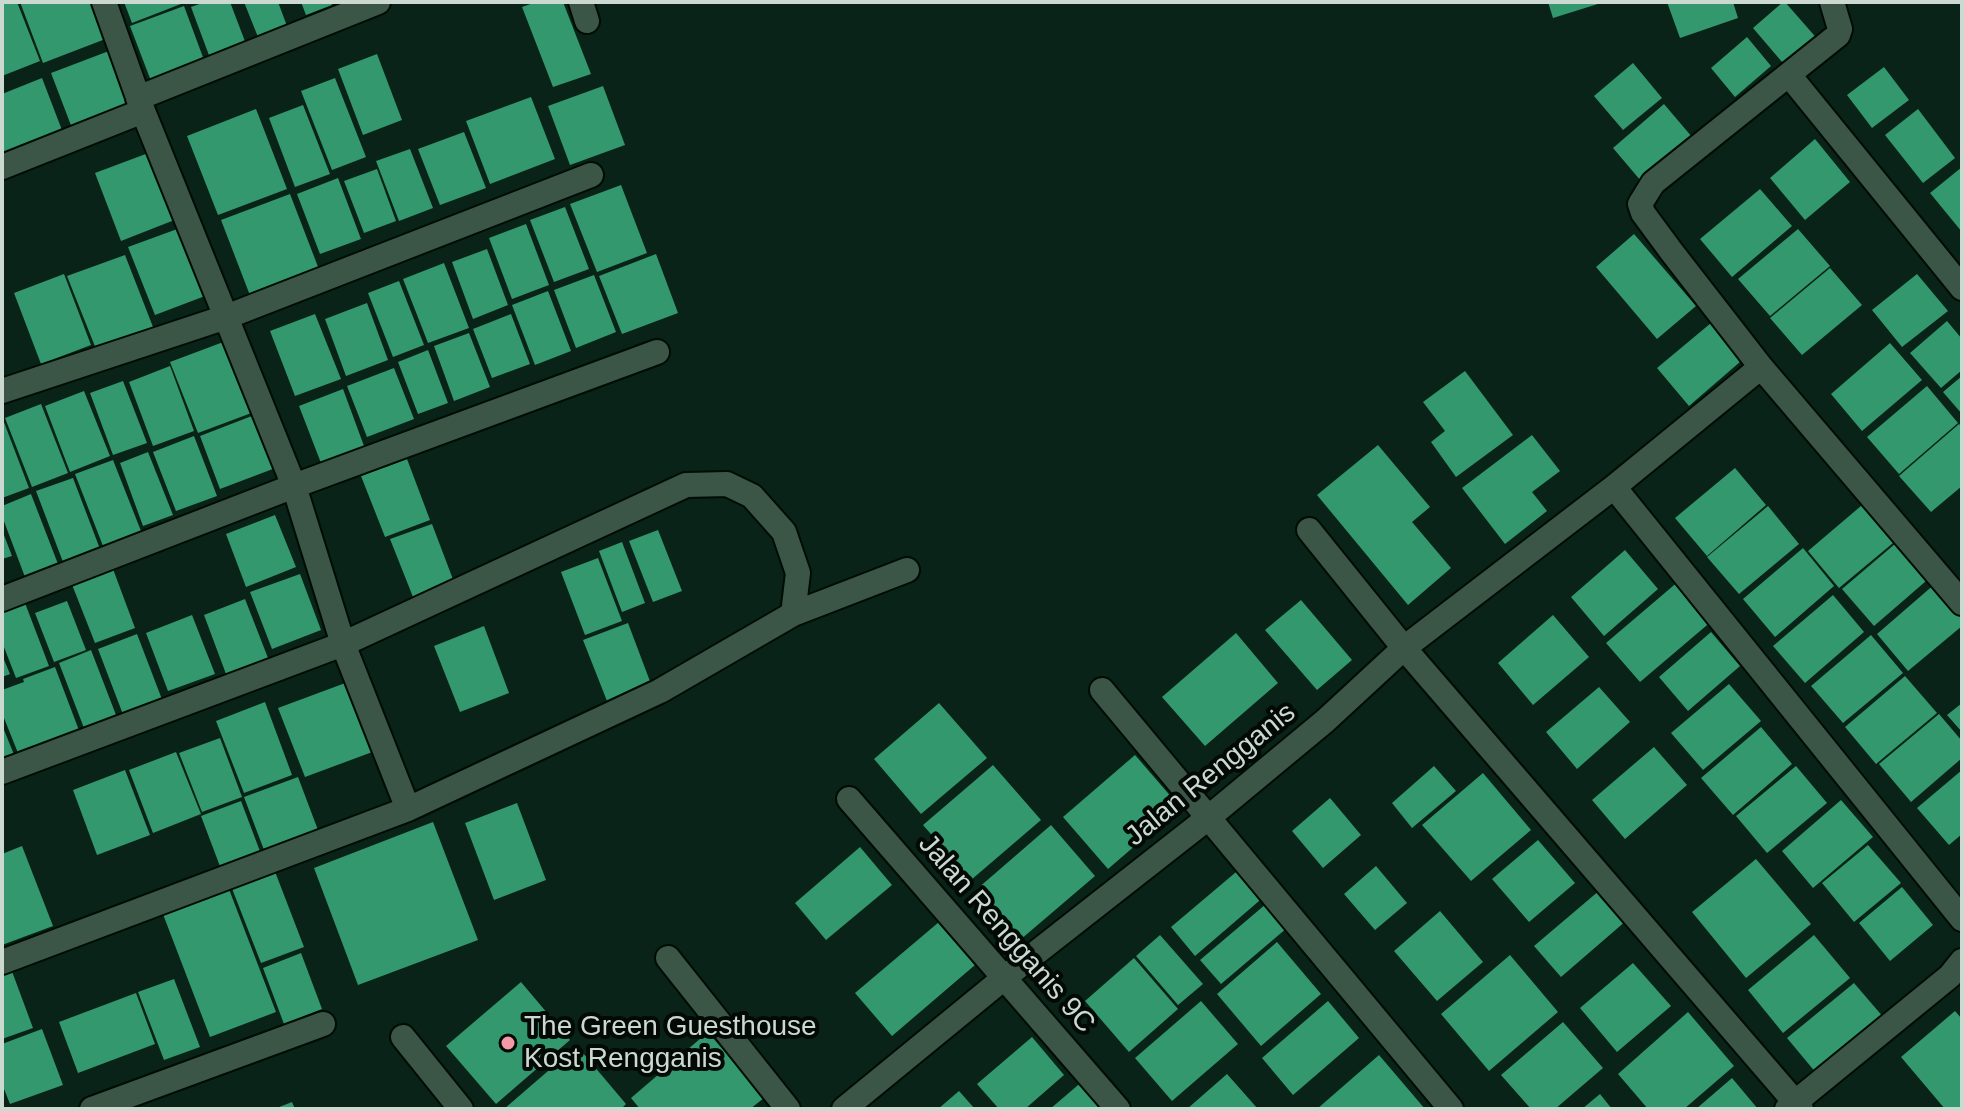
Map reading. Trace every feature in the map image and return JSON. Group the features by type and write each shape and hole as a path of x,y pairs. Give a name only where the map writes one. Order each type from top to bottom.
{"street":[{"path":"104,2 140,105 294,486 343,644 408,809"},
{"path":"2,167 378,2"},
{"path":"1832,2 1840,29 1838,35 1653,183 1640,204 1661,238 1761,367 1962,603"},
{"path":"1789,75 1962,288"},
{"path":"2,391 226,317 591,175"},
{"path":"2,599 294,486 657,352"},
{"name":"Jalan Rengganis","path":"844,1109 1004,978 1208,818 1325,721 1404,648 1614,487 1761,367"},
{"path":"2,772 343,644 686,485 727,484 752,496 784,532 798,573 793,614"},
{"path":"1614,487 1962,919"},
{"path":"1309,530 1404,648 1794,1107 1950,976 1962,961"},
{"path":"2,962 408,809 660,691 793,614 907,570"},
{"path":"1102,690 1451,1109"},
{"name":"Jalan Rengganis 9C","path":"849,799 1118,1109"},
{"path":"668,958 788,1109"},
{"path":"92,1109 323,1024"},
{"path":"403,1037 461,1109"}],"building":[{"path":"2,2 17,2 40,61 2,76"},
{"path":"20,2 94,2 108,38 43,63"},
{"path":"124,2 186,2 132,23"},
{"path":"205,2 230,2 246,44 210,58 191,7"},
{"path":"244,2 278,2 287,26 258,37"},
{"path":"301,2 331,2 332,5 306,15"},
{"path":"536,2 563,2 591,74 553,87 522,7"},
{"path":"1548,2 1601,2 1601,3 1553,18"},
{"path":"1667,2 1733,2 1738,18 1680,38"},
{"path":"1783,2 1820,42 1788,69 1753,28"},
{"path":"184,6 204,60 151,81 130,26"},
{"path":"1747,37 1771,66 1735,97 1711,68"},
{"path":"109,51 130,106 72,128 51,73"},
{"path":"377,54 402,120 363,135 338,69"},
{"path":"1633,63 1662,98 1623,130 1594,96"},
{"path":"1884,67 1909,100 1872,128 1847,95"},
{"path":"42,78 65,138 2,161 2,94"},
{"path":"335,78 366,157 332,170 301,91"},
{"path":"603,86 625,145 570,165 548,106"},
{"path":"531,97 555,159 490,184 466,121"},
{"path":"1664,104 1692,137 1641,181 1613,148"},
{"path":"303,105 330,174 295,187 269,118"},
{"path":"256,109 287,189 218,215 187,136"},
{"path":"1918,109 1955,158 1923,183 1885,135"},
{"path":"464,132 486,188 440,205 418,149"},
{"path":"1815,139 1850,182 1805,220 1770,178"},
{"path":"410,149 433,208 399,221 376,161"},
{"path":"151,152 177,219 121,241 95,173"},
{"path":"1962,167 1962,232 1930,193"},
{"path":"377,169 396,221 364,233 344,181"},
{"path":"338,178 361,239 320,254 297,194"},
{"path":"621,185 647,253 597,272 570,204"},
{"path":"1760,189 1792,226 1732,277 1700,239"},
{"path":"290,194 320,272 251,298 221,220"},
{"path":"565,207 589,269 554,282 530,220"},
{"path":"526,224 549,285 512,299 489,238"},
{"path":"180,228 205,296 155,315 128,247"},
{"path":"1798,229 1830,266 1770,316 1738,279"},
{"path":"1634,234 1696,306 1657,339 1596,267"},
{"path":"487,249 508,305 473,319 452,262"},
{"path":"656,254 678,313 622,334 599,276"},
{"path":"125,255 153,327 96,349 67,276"},
{"path":"444,263 469,328 428,343 403,279"},
{"path":"1830,268 1862,305 1802,355 1770,318"},
{"path":"64,274 91,345 41,364 14,293"},
{"path":"1917,274 1948,311 1902,347 1872,310"},
{"path":"594,275 616,332 576,348 554,290"},
{"path":"399,281 424,345 393,357 368,293"},
{"path":"548,291 571,351 535,365 512,305"},
{"path":"367,303 388,360 346,376 325,319"},
{"path":"315,314 341,379 295,396 270,331"},
{"path":"511,314 530,364 492,378 473,329"},
{"path":"1717,318 1748,355 1689,406 1657,368"},
{"path":"1947,321 1962,339 1962,370 1941,388 1910,353"},
{"path":"469,333 490,387 454,401 434,346"},
{"path":"226,341 254,412 198,433 170,362"},
{"path":"1890,343 1922,380 1862,431 1831,394"},
{"path":"428,350 448,403 418,414 398,362"},
{"path":"170,366 194,431 153,446 129,382"},
{"path":"394,368 414,419 367,437 347,386"},
{"path":"1465,371 1513,435 1456,477 1431,442 1445,431 1423,402"},
{"path":"1962,376 1962,414 1943,392"},
{"path":"123,381 147,443 113,455 90,393"},
{"path":"1927,386 1958,423 1899,474 1867,437"},
{"path":"343,389 364,446 321,463 299,406"},
{"path":"84,391 110,456 70,472 45,406"},
{"path":"41,404 68,473 32,487 5,418"},
{"path":"257,414 278,467 220,489 200,436"},
{"path":"2,417 29,488 2,498"},
{"path":"1959,424 1962,427 1962,486 1931,512 1899,476"},
{"path":"1532,435 1560,471 1532,492 1547,511 1505,544 1462,488"},
{"path":"194,436 217,496 176,511 153,452"},
{"path":"1378,445 1430,507 1412,522 1451,568 1408,605 1317,495"},
{"path":"148,452 173,515 143,526 120,463"},
{"path":"407,459 430,520 385,537 361,476"},
{"path":"113,460 141,531 103,546 75,474"},
{"path":"1735,468 1766,505 1707,556 1675,518"},
{"path":"73,478 100,549 63,562 36,491"},
{"path":"31,494 58,564 25,577 2,516 2,506"},
{"path":"1868,500 1899,538 1839,588 1808,551"},
{"path":"1768,506 1799,544 1739,594 1707,557"},
{"path":"275,515 296,567 246,587 226,534"},
{"path":"432,524 454,582 413,597 390,539"},
{"path":"2,530 12,556 2,559"},
{"path":"658,530 682,591 653,602 629,541"},
{"path":"1902,538 1933,575 1874,626 1842,589"},
{"path":"622,542 645,603 622,612 599,551"},
{"path":"1803,548 1834,586 1775,637 1743,599"},
{"path":"1625,550 1658,589 1604,636 1571,597"},
{"path":"598,558 622,621 585,635 561,572"},
{"path":"110,561 135,628 95,643 69,577"},
{"path":"300,574 321,630 272,649 250,592"},
{"path":"1680,580 1713,620 1640,682 1606,643"},
{"path":"1936,583 1962,613 1962,626 1908,671 1877,634"},
{"path":"1833,595 1864,632 1805,683 1773,646"},
{"path":"245,599 268,658 226,674 204,615"},
{"path":"1301,600 1352,660 1317,690 1265,630"},
{"path":"67,601 86,650 54,662 35,613"},
{"path":"25,603 49,666 16,678 2,642 2,612"},
{"path":"192,615 215,674 168,691 146,633"},
{"path":"1553,615 1589,657 1533,705 1498,663"},
{"path":"628,623 651,684 607,701 583,640"},
{"path":"484,626 509,693 460,712 434,646"},
{"path":"1711,632 1740,666 1688,711 1659,677"},
{"path":"1236,633 1278,683 1205,746 1162,697"},
{"path":"137,634 163,702 124,717 98,649"},
{"path":"1871,635 1903,673 1843,723 1811,686"},
{"path":"91,650 116,715 84,728 59,663"},
{"path":"2,655 10,674 2,677"},
{"path":"55,667 80,733 18,753 2,713 2,690"},
{"path":"1905,676 1937,713 1876,764 1845,727"},
{"path":"348,682 375,751 305,777 278,708"},
{"path":"1729,684 1761,721 1703,770 1671,733"},
{"path":"1599,687 1630,722 1577,769 1546,732"},
{"path":"265,702 292,775 244,793 216,721"},
{"path":"939,703 987,758 921,814 874,759"},
{"path":"1962,703 1962,732 1947,715"},
{"path":"1939,714 1962,741 1962,758 1911,802 1879,764"},
{"path":"2,725 15,757 2,762"},
{"path":"1761,727 1792,764 1733,815 1701,778"},
{"path":"220,738 242,797 202,812 179,753"},
{"path":"1654,747 1687,785 1625,839 1592,800"},
{"path":"176,752 201,814 153,833 129,770"},
{"path":"1135,755 1180,807 1108,869 1063,817"},
{"path":"993,765 1041,820 971,880 923,825"},
{"path":"1434,766 1456,791 1412,828 1392,803"},
{"path":"1796,766 1827,803 1767,853 1736,816"},
{"path":"125,770 150,835 97,855 73,790"},
{"path":"1962,770 1962,834 1949,845 1917,808"},
{"path":"1483,773 1531,830 1471,881 1422,825"},
{"path":"298,777 321,838 267,858 244,797"},
{"path":"1330,798 1361,835 1323,868 1292,831"},
{"path":"1841,800 1873,837 1813,888 1782,851"},
{"path":"241,801 261,854 221,869 201,816"},
{"path":"517,803 546,880 494,900 465,823"},
{"path":"433,822 478,940 358,985 314,868"},
{"path":"1051,825 1095,876 1020,940 977,889"},
{"path":"1538,840 1575,883 1529,922 1492,879"},
{"path":"1868,845 1901,883 1854,922 1822,883"},
{"path":"22,846 53,926 2,945 2,854"},
{"path":"860,847 892,885 826,940 795,903"},
{"path":"1756,859 1811,924 1746,978 1692,912"},
{"path":"1376,866 1407,903 1375,930 1344,894"},
{"path":"1242,867 1266,895 1195,956 1171,927"},
{"path":"274,869 304,947 261,963 231,886"},
{"path":"227,884 276,1012 210,1037 161,909"},
{"path":"1902,887 1933,925 1890,961 1859,923"},
{"path":"1600,890 1627,920 1561,977 1534,946"},
{"path":"1273,898 1294,922 1221,984 1200,960"},
{"path":"1440,911 1483,962 1437,1001 1394,951"},
{"path":"939,922 975,965 892,1036 855,993"},
{"path":"1160,935 1203,984 1178,1005 1136,956"},
{"path":"1814,935 1850,978 1783,1033 1748,990"},
{"path":"1277,942 1321,994 1261,1046 1217,994"},
{"path":"301,953 322,1009 284,1024 263,968"},
{"path":"1510,955 1558,1012 1489,1071 1441,1014"},
{"path":"1134,958 1178,1009 1129,1052 1085,1001"},
{"path":"1633,963 1671,1006 1617,1052 1580,1008"},
{"path":"10,966 33,1028 2,1039 2,969"},
{"path":"174,979 200,1047 164,1060 138,992"},
{"name":"The Green Guesthouse Kost Rengganis","path":"521,982 570,1040 496,1104 446,1046"},
{"path":"1854,983 1884,1018 1817,1074 1787,1038"},
{"path":"136,993 155,1044 78,1073 59,1022"},
{"path":"1201,1001 1238,1044 1172,1101 1135,1058"},
{"path":"1328,1001 1359,1038 1293,1095 1262,1058"},
{"path":"1955,1011 1962,1019 1962,1109 1945,1109 1901,1057"},
{"path":"1688,1012 1734,1066 1684,1109 1648,1109 1618,1074"},
{"path":"1563,1022 1603,1068 1555,1109 1531,1109 1501,1075"},
{"path":"42,1029 63,1085 10,1104 2,1084 2,1044"},
{"path":"708,1032 764,1098 750,1109 640,1109 631,1098"},
{"path":"1032,1037 1064,1075 1025,1109 999,1109 977,1084"},
{"path":"577,1046 626,1104 621,1109 504,1109"},
{"path":"1379,1055 1425,1109 1317,1109"},
{"path":"1227,1074 1258,1109 1187,1109"},
{"path":"1732,1078 1758,1109 1696,1109"},
{"path":"1084,1080 1109,1109 1050,1109"},
{"path":"959,1091 975,1109 938,1109"},
{"path":"1600,1094 1612,1109 1582,1109"},
{"path":"292,1102 295,1109 274,1109"}],"place":[{"name":"The Green Guesthouse Kost Rengganis","path":"508,1043"}]}
